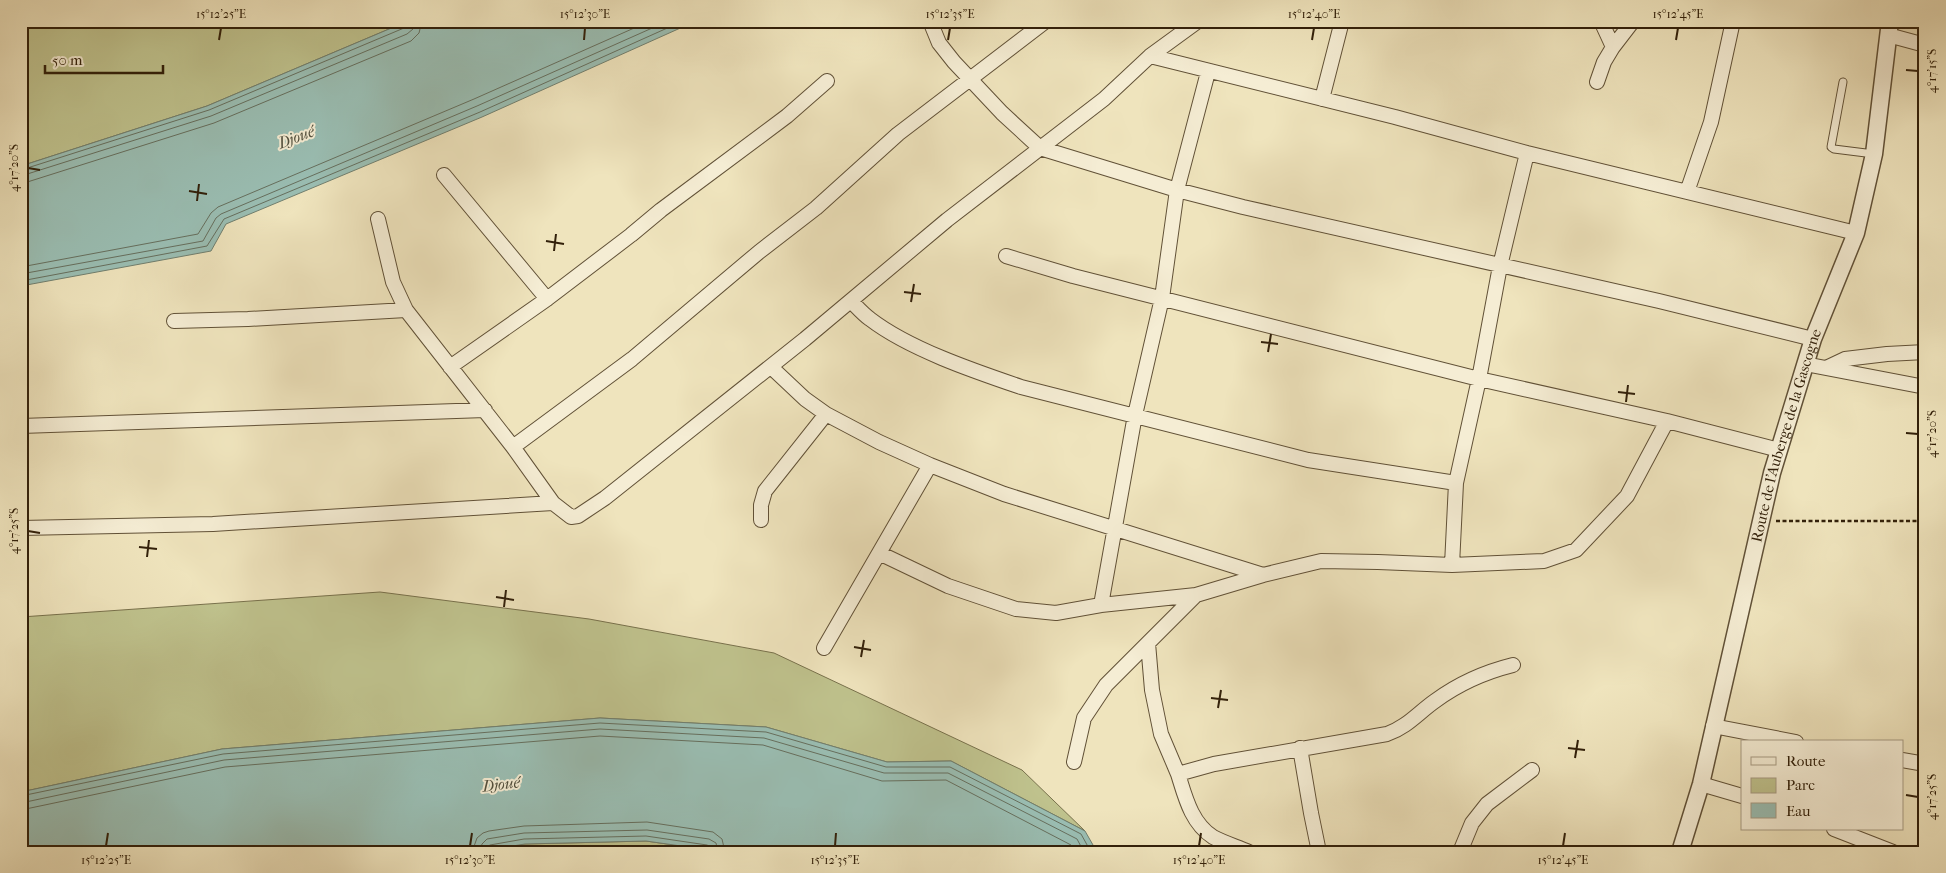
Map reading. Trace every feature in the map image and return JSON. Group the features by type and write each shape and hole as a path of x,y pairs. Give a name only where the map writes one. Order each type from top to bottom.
{"street":[{"path":"930,21 940,43 969,78 1002,113 1040,148 1177,190 1500,266 1659,301 1813,339"},
{"path":"513,447 632,359 759,252 816,208 898,134 1046,21"},
{"path":"378,219 393,282 406,310 513,447 553,503 571,517 578,516 590,509 771,367 947,220 1104,99 1150,56 1198,21"},
{"path":"1322,99 1342,21"},
{"path":"1601,21 1613,47"},
{"path":"1597,82 1604,62 1633,21"},
{"path":"1687,192 1711,122 1733,21"},
{"path":"1889,28 1925,45"},
{"name":"Route de l'Auberge de la Gascogne","path":"1680,852 1701,784 1713,726 1779,450 1813,339 1856,233 1874,154 1889,28"},
{"path":"1150,56 1856,233"},
{"path":"1101,605 1135,415 1162,298 1177,190 1208,72"},
{"path":"450,366 548,298 661,210 787,116 828,81"},
{"path":"1452,565 1456,483 1479,379 1500,266 1527,152"},
{"path":"444,175 548,298"},
{"path":"1006,256 1072,276 1479,379 1667,421 1779,450"},
{"path":"851,301 870,319 915,345 980,373 1021,387 1308,460 1456,483"},
{"path":"174,321 248,319 406,310"},
{"path":"1826,368 1845,359 1925,352"},
{"path":"1806,364 1924,388"},
{"path":"771,367 805,399 826,414 879,442 930,465 1004,494 1263,575"},
{"path":"21,426 484,410"},
{"path":"761,520 761,505 765,491 826,414"},
{"path":"878,553 948,586 1016,609 1056,613 1101,605 1196,595 1263,575 1321,561 1452,565 1544,561 1576,550 1627,496 1667,421"},
{"path":"824,648 930,465"},
{"path":"21,528 212,524 553,503"},
{"path":"1074,762 1084,718 1106,684 1196,595"},
{"path":"1148,644 1152,690 1161,734 1178,774 1188,806 1199,824 1213,836 1249,852"},
{"path":"1178,774 1214,764 1397,731 1410,723 1428,706 1447,694 1490,670 1513,665"},
{"path":"1713,726 1786,740"},
{"path":"1300,748 1319,852"},
{"path":"1904,760 1925,764"},
{"path":"1460,852 1472,824 1487,804 1532,770"},
{"path":"1701,784 1741,796"},
{"path":"1837,830 1893,852"}],"lane":[{"path":"1843,82 1831,148 1874,154"}],"path":[{"path":"1762,522 1925,520"}],"green space":[{"path":"21,21 408,21 207,106 21,166"},
{"path":"380,592 589,619 774,653 1022,770 1085,831 951,761 887,762 766,727 600,718 222,749 21,792 21,617"},
{"path":"646,841 723,852 475,852 525,844"}],"water":[{"name":"Djoué","path":"408,21 696,21 482,117 226,224 211,251 21,286 21,166 207,106"},
{"name":"Djoué","path":"600,718 766,727 887,762 951,761 1085,831 1097,852 723,852 646,841 525,844 475,852 21,852 21,792 222,749"}]}
